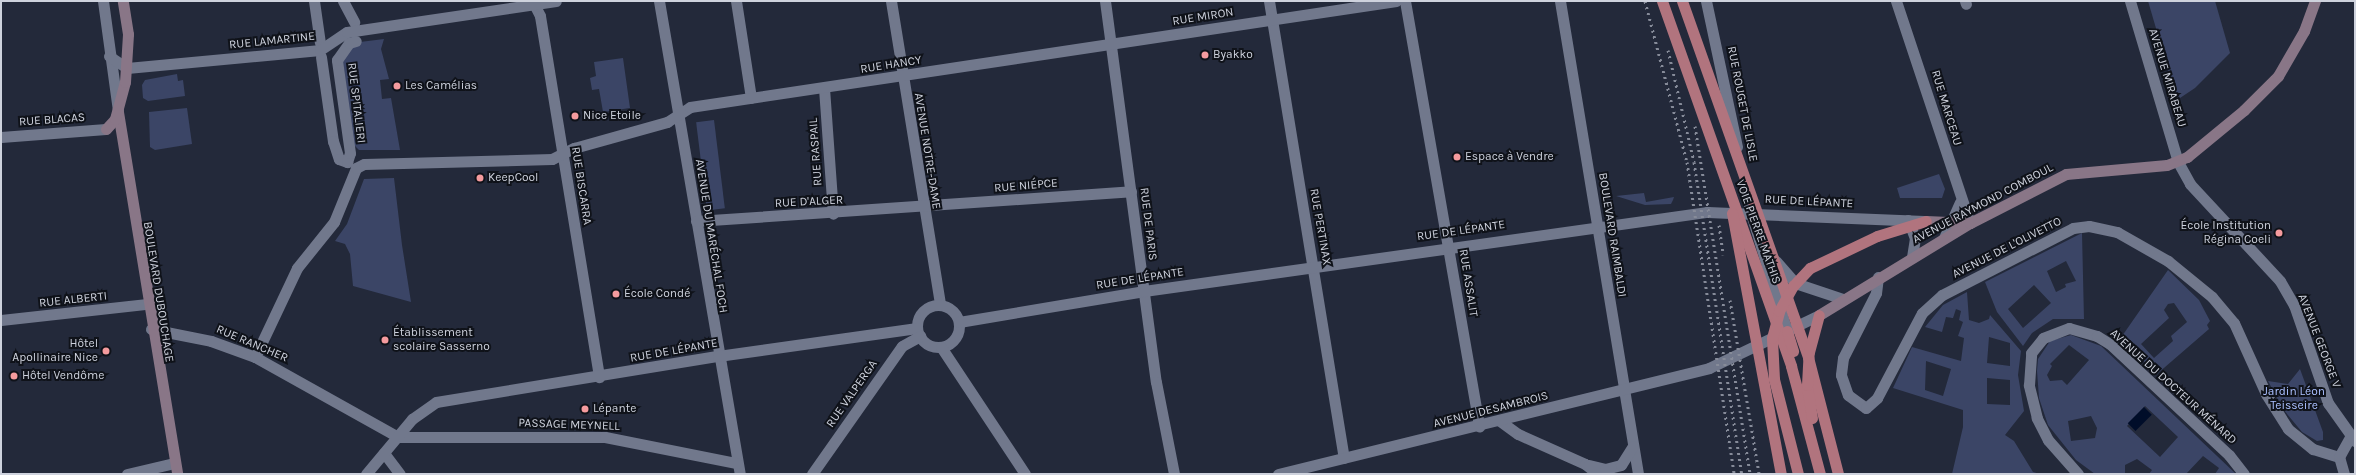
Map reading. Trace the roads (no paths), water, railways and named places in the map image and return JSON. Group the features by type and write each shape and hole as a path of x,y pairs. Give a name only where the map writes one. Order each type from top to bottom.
{"highway":[{"name":"VOIE PIERRE MATHIS","path":"1662,1 1791,366 1820,474"},
{"name":"VOIE PIERRE MATHIS","path":"1682,1 1808,357 1838,474"},
{"path":"1727,187 1781,474"},
{"path":"1798,474 1774,380 1772,338 1779,311 1793,286 1810,268 1877,236 1910,223 1926,221"},
{"path":"1787,331 1814,434 1807,378 1808,352 1819,315"}],"main road":[{"name":"BOULEVARD DUBOUCHAGE","path":"123,1 127,68 118,112 147,304 175,469"},
{"path":"2178,162 2244,110 2278,76 2304,31 2315,1"},
{"name":"BOULEVARD DUBOUCHAGE","path":"106,129 118,112"},
{"name":"AVENUE RAYMOND COMBOUL","path":"1819,315 1878,277 1944,238 2066,174 2178,162"},
{"path":"1926,221 1970,224"}],"street":[{"name":"BOULEVARD DUBOUCHAGE","path":"102,1 118,112"},
{"path":"314,1 320,43"},
{"path":"343,1 354,22"},
{"name":"RUE LAMARTINE","path":"127,68 320,50 348,32 534,3 556,1"},
{"name":"AVENUE DU MARÉCHAL FOCH","path":"659,1 736,463 740,474"},
{"path":"736,1 751,98"},
{"name":"AVENUE NOTRE-DAME","path":"891,1 902,77 940,305"},
{"name":"RUE DE PARIS","path":"1105,1 1144,291 1174,474"},
{"name":"RUE PERTINAX","path":"1269,1 1314,267 1344,458"},
{"name":"RUE MIRON","path":"1110,45 1396,1"},
{"name":"RUE ASSALIT","path":"1405,1 1449,246 1479,427"},
{"name":"BOULEVARD RAIMBALDI","path":"1560,1 1638,474"},
{"name":"RUE ROUGET DE LISLE","path":"1706,1 1750,213"},
{"name":"RUE MARCEAU","path":"1896,1 1960,202 1970,224"},
{"name":"AVENUE MIRABEAU","path":"2130,1 2178,162"},
{"name":"RUE BISCARRA","path":"534,3 540,16 599,377"},
{"name":"RUE SPITALIERI","path":"321,57 333,141 339,159 347,162 350,153 337,60 349,43 356,41"},
{"name":"RUE HANCY","path":"255,357 297,268 334,222 356,168 364,164 552,159 562,154 678,116 690,108 1110,45"},
{"path":"109,56 127,68"},
{"name":"RUE RASPAIL","path":"824,88 833,214"},
{"name":"RUE BLACAS","path":"1,137 106,129"},
{"name":"AVENUE GEORGE V","path":"2178,162 2190,184 2286,290 2310,346 2328,403 2353,439"},
{"name":"RUE NIÉPCE","path":"923,207 1131,191"},
{"path":"1944,238 1960,202"},
{"name":"RUE D'ALGER","path":"696,221 833,214 923,207"},
{"name":"RUE DE LÉPANTE","path":"959,322 1144,291 1449,246 1597,225 1707,212 1750,213 1910,223"},
{"path":"1750,213 1787,277 1804,288 1843,299"},
{"path":"1750,213 1787,331"},
{"path":"1910,223 1915,238 1912,257"},
{"name":"AVENUE DE L'OLIVETTO","path":"1878,277 1876,293 1843,358 1841,375 1848,395 1866,408 1878,398 1922,313 1942,295 2073,228 2089,226 2117,232 2168,261 2212,297 2234,323 2266,394 2288,429 2313,449 2339,457"},
{"name":"RUE ALBERTI","path":"1,320 147,304"},
{"path":"940,305 952,310 959,322 958,335 942,347 929,345 919,332 921,314 940,305"},
{"name":"AVENUE RAYMOND COMBOUL","path":"1709,368 1819,315"},
{"name":"AVENUE DU DOCTEUR MÉNARD","path":"2078,474 2048,440 2037,418 2029,385 2031,353 2043,338 2069,328 2097,336 2110,344 2229,455 2244,474"},
{"name":"RUE RANCHER","path":"151,329 211,340 255,357 336,400 398,437"},
{"name":"RUE DE LÉPANTE","path":"398,437 424,409 436,402 599,377 718,356 919,332"},
{"name":"RUE VALPERGA","path":"812,474 902,346 919,332"},
{"path":"942,347 1025,474"},
{"name":"AVENUE DESAMBROIS","path":"1278,474 1479,427 1709,368"},
{"path":"1500,421 1518,434 1585,464 1598,474"},
{"path":"366,474 398,437"},
{"name":"PASSAGE MEYNELL","path":"398,437 605,437 736,463"},
{"path":"2344,474 2339,457 2353,439"},
{"path":"1585,464 1612,469 1624,462 1633,446"},
{"path":"384,453 400,474"},
{"path":"127,474 175,469"}],"railway":[{"path":"1645,1 1687,162 1734,474"},
{"path":"1668,50 1694,162 1742,474"},
{"path":"1695,126 1750,474"},
{"path":"1719,225 1723,255"},
{"path":"1730,300 1759,474"}],"place":[{"name":"Byakko","path":"1205,55"},
{"name":"Les Camélias","path":"397,86"},
{"name":"Nice Etoile","path":"575,116"},
{"name":"Espace à Vendre","path":"1457,157"},
{"name":"KeepCool","path":"480,178"},
{"name":"École Institution Régina Coeli","path":"2279,233"},
{"name":"École Condé","path":"616,294"},
{"name":"Établissement scolaire Sasserno","path":"385,340"},
{"name":"Hôtel Apollinaire Nice","path":"106,351"},
{"name":"Hôtel Vendôme","path":"14,376"},
{"name":"Lépante","path":"585,409"}],"park label":[{"name":"Jardin Léon Teisseire","path":"2294,399"}]}
